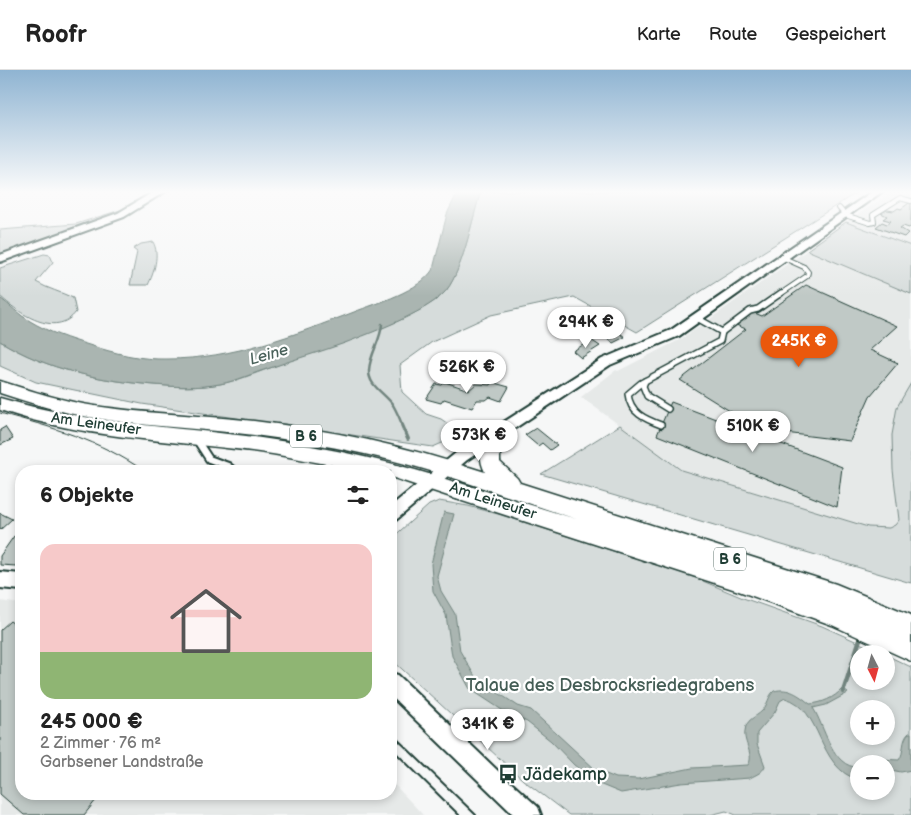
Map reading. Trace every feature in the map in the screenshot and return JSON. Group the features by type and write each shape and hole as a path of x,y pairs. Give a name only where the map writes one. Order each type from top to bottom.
{"highway":[{"path":"496,434 489,451 489,464 493,470 519,491"},
{"name":"Am Leineufer","path":"465,483 519,491 836,595 911,627"},
{"name":"Am Leineufer","path":"465,483 836,614 911,648"}],"main road":[{"path":"0,259 91,226"},
{"name":"Am Leineufer","path":"0,387 68,406 110,414 253,428 324,438 406,456 447,468 465,483"},
{"name":"Am Leineufer","path":"0,404 53,419 98,427 195,437 319,454 372,465"},
{"name":"Am Leineufer","path":"397,470 432,481 465,483"}],"street":[{"path":"397,510 447,468 496,434 606,362 675,333 784,258 824,226"},
{"path":"0,580 15,581"},
{"path":"397,688 530,815"}],"lane":[{"path":"661,425 638,414 628,402 628,394 644,381 720,341 722,332 807,276 808,272 804,267 784,258"},
{"path":"697,318 722,332"},
{"path":"644,381 642,386 647,396 668,409"},
{"path":"195,437 209,458 226,465"}],"shaded area":[{"path":"856,226 911,226 911,246"},
{"path":"807,250 911,294 911,384 899,517 897,523 889,528 868,527 681,470 581,397 616,370 618,371 683,338"},
{"path":"0,601 15,603 15,800 397,800 397,787 423,815 0,815"}],"green space":[{"path":"54,226 83,226 0,254 0,230"},
{"path":"472,226 804,226 637,332 574,297 491,315 432,342 400,365 402,392 426,414 441,419 457,430 449,440 433,447 142,404 36,382 0,366 0,341 36,360 55,367 115,381 188,387 220,384 334,346 407,317 433,302 450,286 466,246"},
{"path":"841,226 856,226 911,246 911,294 807,250"},
{"path":"153,242 156,258 148,285 130,285 137,252 133,249 141,244"},
{"path":"44,254 50,255 53,262 36,282 73,298 76,312 68,320 58,323 48,323 27,316 0,296 0,268"},
{"path":"911,383 911,583 541,474 620,425 681,470 868,527 889,528 899,520 893,470 892,435 897,407"},
{"name":"Talaue des Desbrocksriedegrabens","path":"439,501 498,514 691,576 743,598 822,626 864,645 850,645 850,690 895,690 895,659 911,667 911,815 736,815 726,811 710,815 569,815 523,780 397,664 397,534 429,505"}],"water":[{"name":"Leine","path":"444,226 472,226 461,261 450,286 443,294 423,309 345,343 226,383 188,387 115,381 55,367 36,360 0,341 0,298 26,319 37,325 51,332 98,348 138,357 158,359 215,355 286,337 386,300 418,284 433,269"},
{"path":"444,512 454,514 437,576 441,591 455,614 460,651 476,678 518,706 531,710 596,770 616,778 638,779 692,768 748,765 750,753 745,735 747,724 764,709 770,695 774,691 789,691 810,704 828,699 842,689 848,693 826,705 813,708 835,753 850,766 850,776 835,764 807,713 797,704 785,698 780,701 775,712 757,733 757,744 765,766 761,772 750,778 681,783 621,793 599,784 574,765 551,741 527,722 505,712 470,689 452,656 446,615 433,591 431,564"},
{"path":"911,733 911,770 895,771 895,760 899,760 907,736"}],"building":[{"path":"877,226 911,226 909,228 903,226 900,228 908,233 904,237 876,227"},
{"path":"806,285 897,326 870,350 898,363 870,396 850,441 785,433 778,441 680,380 746,329 736,325 752,312 762,316"},
{"path":"612,327 625,337 613,343 600,333"},
{"path":"591,340 600,346 581,358 573,351"},
{"path":"445,382 469,390 476,384 490,385 491,382 509,387 501,401 490,397 486,400 477,400 472,408 444,399 441,403 426,399 436,384 442,385"},
{"path":"671,402 842,467 837,507 657,435"},
{"path":"5,427 13,439 0,445 0,430"},
{"path":"536,428 557,445 550,450 542,443 538,446 525,435"},
{"path":"0,513 12,519 0,530"},
{"path":"15,536 15,566 0,565 0,556"},
{"path":"10,621 15,625 15,800 96,800 84,815 24,815 0,794 0,630"}],"waterway":[{"path":"382,324 380,336 371,358 369,376 374,385 393,405 403,427"},
{"path":"402,425 408,439"},
{"path":"843,692 860,639"}],"tram line":[{"path":"0,413 75,436 110,451 135,465"},
{"path":"397,739 476,815"},
{"path":"397,754 459,815"}],"place":[{"name":"Jädekamp","path":"508,774"}]}
